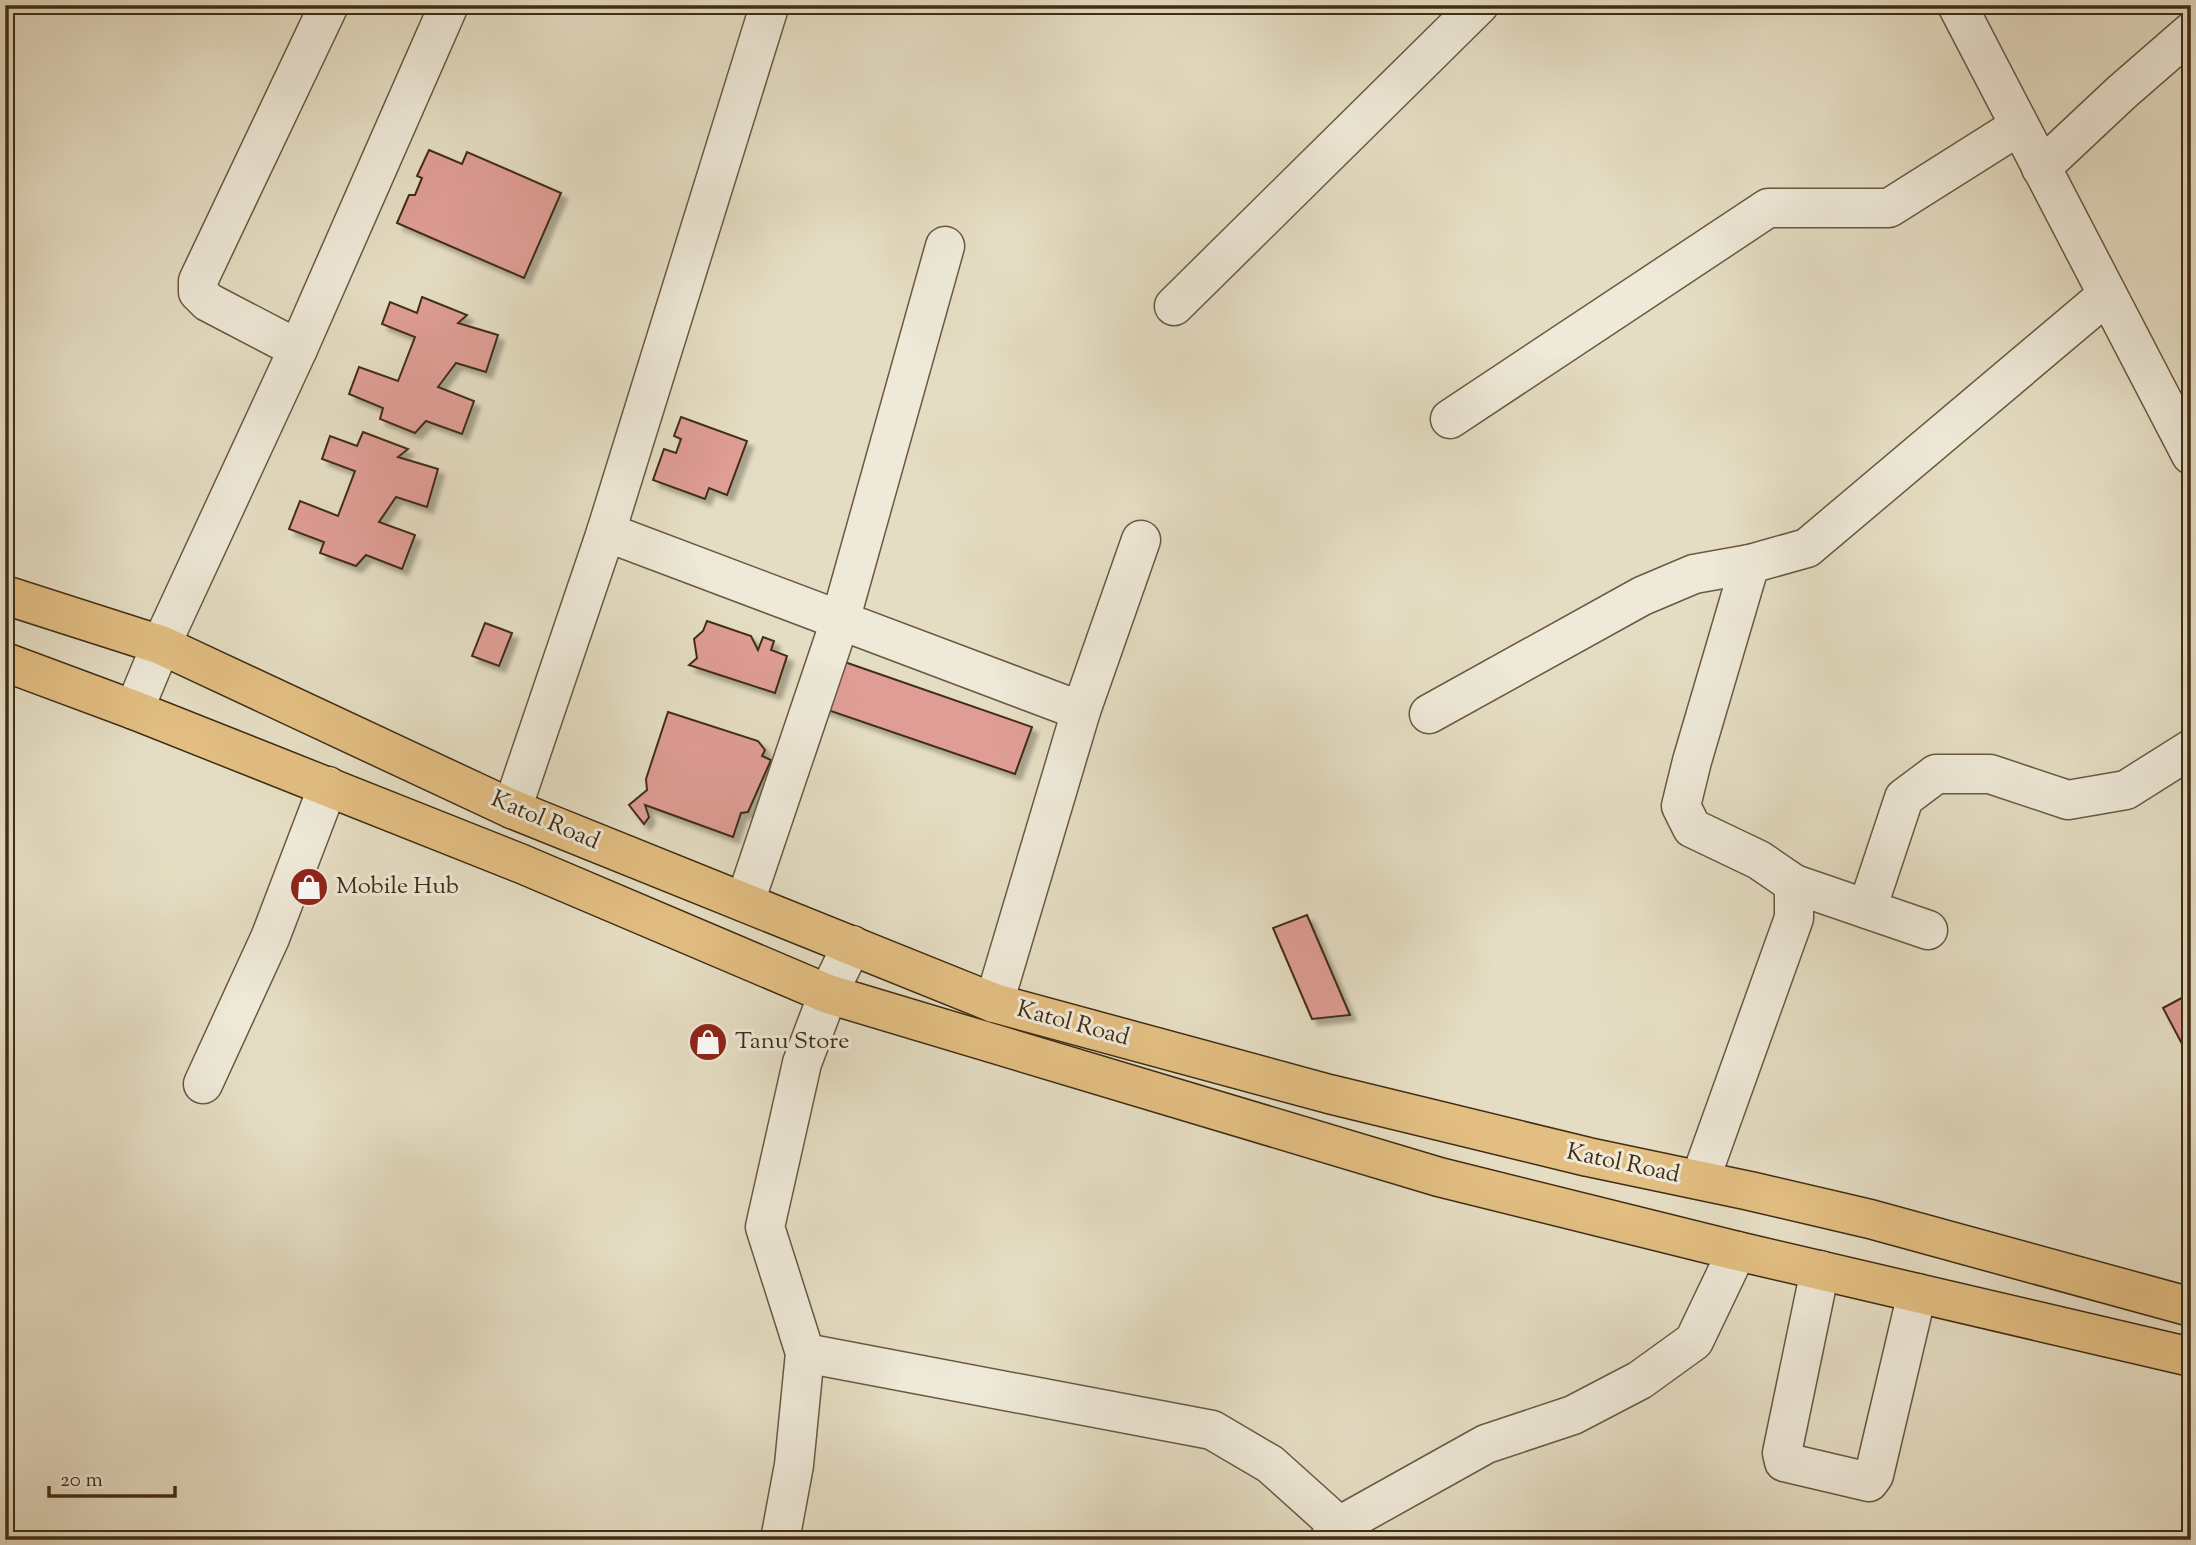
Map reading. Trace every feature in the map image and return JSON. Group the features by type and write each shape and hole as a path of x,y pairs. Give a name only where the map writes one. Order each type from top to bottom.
{"main road":[{"name":"Katol Road","path":"5,595 161,645 512,809 994,1003 1329,1094 1588,1157 1870,1219 2191,1307"},
{"name":"Katol Road","path":"5,662 134,710 522,864 828,994 1438,1177 1737,1251 2191,1357"},
{"path":"1737,1251 1749,1191"}],"street":[{"path":"298,349 208,302 198,292 198,281 329,5"},
{"path":"134,710 161,645 298,349 449,5"},
{"path":"1174,306 1479,5"},
{"path":"1957,5 2191,455"},
{"path":"512,809 606,533 769,7"},
{"path":"2041,168 2191,32"},
{"path":"1450,419 1768,208 1889,208 2020,126"},
{"path":"745,902 840,621 946,246"},
{"path":"1429,714 1642,596 1694,574 1750,564 1807,548 2107,295"},
{"path":"606,533 1082,711"},
{"path":"994,1003 1082,711 1141,540"},
{"path":"1750,564 1681,806 1692,828 1759,860 1794,884 1928,930"},
{"path":"1867,909 1904,798 1936,775 1990,775 2068,800 2126,790 2191,749"},
{"path":"203,1084 270,938 328,786"},
{"path":"1700,1180 1794,918 1794,884"},
{"path":"780,1540 794,1465 805,1353 765,1227 802,1063 828,994 852,945"},
{"path":"805,1353 1212,1430 1270,1464 1334,1533 1486,1444 1573,1415 1640,1380 1694,1341 1737,1251"},
{"path":"1820,1270 1782,1453 1784,1462 1868,1482 1874,1475 1917,1293"}],"building":[{"path":"429,150 462,164 467,152 561,193 524,278 397,223 409,195 415,195 422,178 417,176"},
{"path":"422,297 467,315 458,323 498,335 486,372 456,363 438,387 474,401 462,434 426,421 415,433 380,419 383,408 349,394 359,367 398,381 415,337 382,324 390,302 417,313"},
{"path":"681,417 747,441 727,495 709,488 705,499 653,480 664,449 676,453 681,439 674,436"},
{"path":"363,432 408,449 398,457 438,469 427,507 396,497 379,522 415,535 402,569 366,555 356,566 320,553 324,542 289,529 300,501 338,516 355,471 322,459 330,436 357,446"},
{"path":"707,621 751,636 758,650 763,637 774,641 771,650 787,656 775,693 689,665 697,658 694,639 703,631"},
{"path":"485,623 512,633 499,666 472,656"},
{"path":"836,659 1032,727 1015,774 819,707"},
{"path":"668,712 758,741 765,750 762,756 771,760 748,812 741,813 733,837 645,805 649,817 644,824 629,805 647,790 646,779"},
{"path":"1307,915 1350,1015 1312,1019 1273,928"},
{"path":"2191,993 2191,1081 2183,1068 2189,1057 2163,1008"}],"place":[{"name":"Mobile Hub","path":"309,887"},
{"name":"Tanu Store","path":"708,1042"}]}
